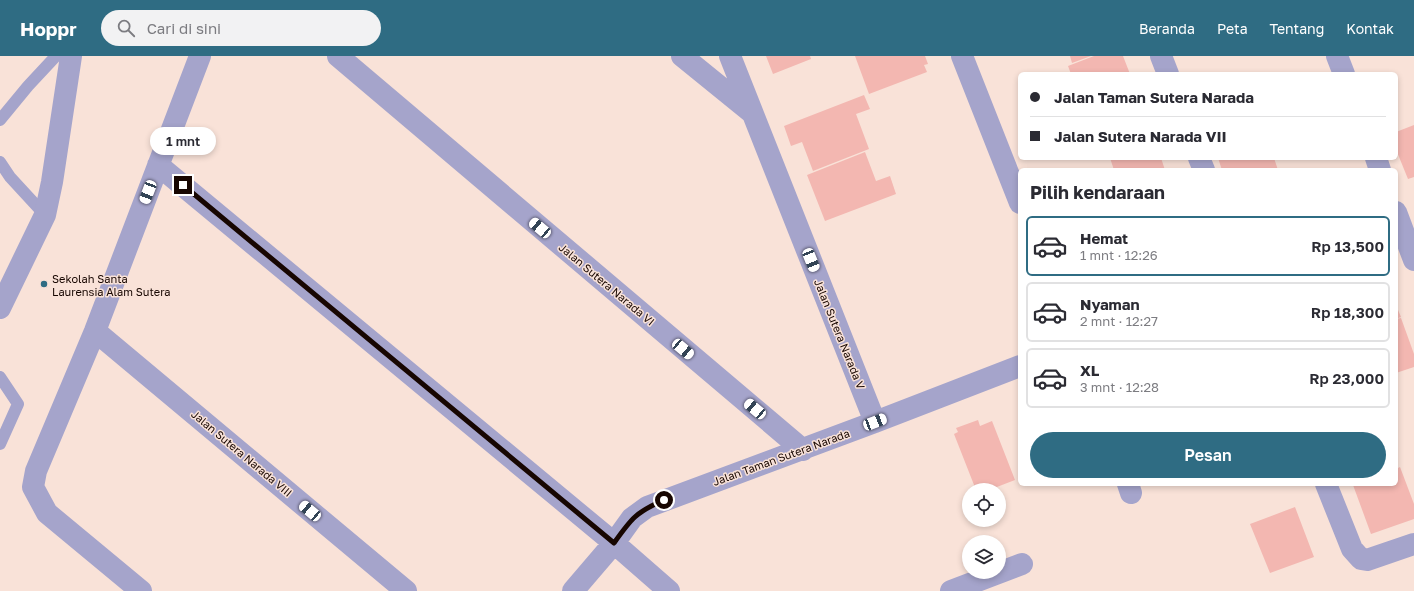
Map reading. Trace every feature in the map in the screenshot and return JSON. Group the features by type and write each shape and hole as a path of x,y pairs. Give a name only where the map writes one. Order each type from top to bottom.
{"street":[{"path":"0,308 45,215 52,182 71,56"},
{"path":"141,591 47,513 33,487 36,471 96,331 200,56"},
{"name":"Jalan Sutera Narada VI","path":"338,56 803,450"},
{"name":"Jalan Sutera Narada V","path":"682,56 752,113"},
{"name":"Jalan Sutera Narada V","path":"730,56 875,422"},
{"path":"962,56 1018,198"},
{"path":"1161,56 1167,72"},
{"path":"1337,56 1343,72"},
{"path":"158,165 614,543 669,591"},
{"path":"1401,216 1414,260"},
{"name":"Jalan Sutera Narada VIII","path":"96,331 406,591"},
{"name":"Jalan Taman Sutera Narada","path":"573,591 614,543 632,518 647,507 803,450 1018,367"},
{"path":"1327,486 1352,549 1361,559 1367,560 1414,544"},
{"path":"951,591 1022,564"}],"lane":[{"path":"0,120 28,86 56,56"},
{"path":"0,162 10,177 45,215"},
{"path":"0,377 18,404 0,444"}],"building":[{"path":"766,56 810,56 811,59 773,74"},
{"path":"855,56 925,56 928,64 924,65 927,72 869,94"},
{"path":"1070,56 1091,56 1072,63"},
{"path":"1094,56 1123,56 1129,72 1070,72 1068,66"},
{"path":"864,95 870,109 856,114 869,149 813,171 802,142 791,146 784,126"},
{"path":"1414,125 1414,177 1408,179 1398,154 1398,131"},
{"path":"865,152 876,181 890,176 896,194 825,221 807,175"},
{"path":"1111,160 1162,160 1164,168 1113,168"},
{"path":"1219,160 1275,160 1277,168 1221,168"},
{"path":"1398,310 1401,317 1398,318"},
{"path":"1401,318 1414,354 1414,367 1398,372 1398,319"},
{"path":"978,420 980,426 992,421 1015,480 1006,483 973,483 954,434 958,432 956,428"},
{"path":"1400,467 1414,504 1414,519 1371,534 1353,486 1398,486 1398,468"},
{"path":"1295,507 1314,557 1270,573 1250,524"}],"place":[{"name":"Sekolah Santa Laurensia Alam Sutera","path":"44,284"}],"route":[{"path":"183,185 614,543 632,518 647,507 664,500"}]}
